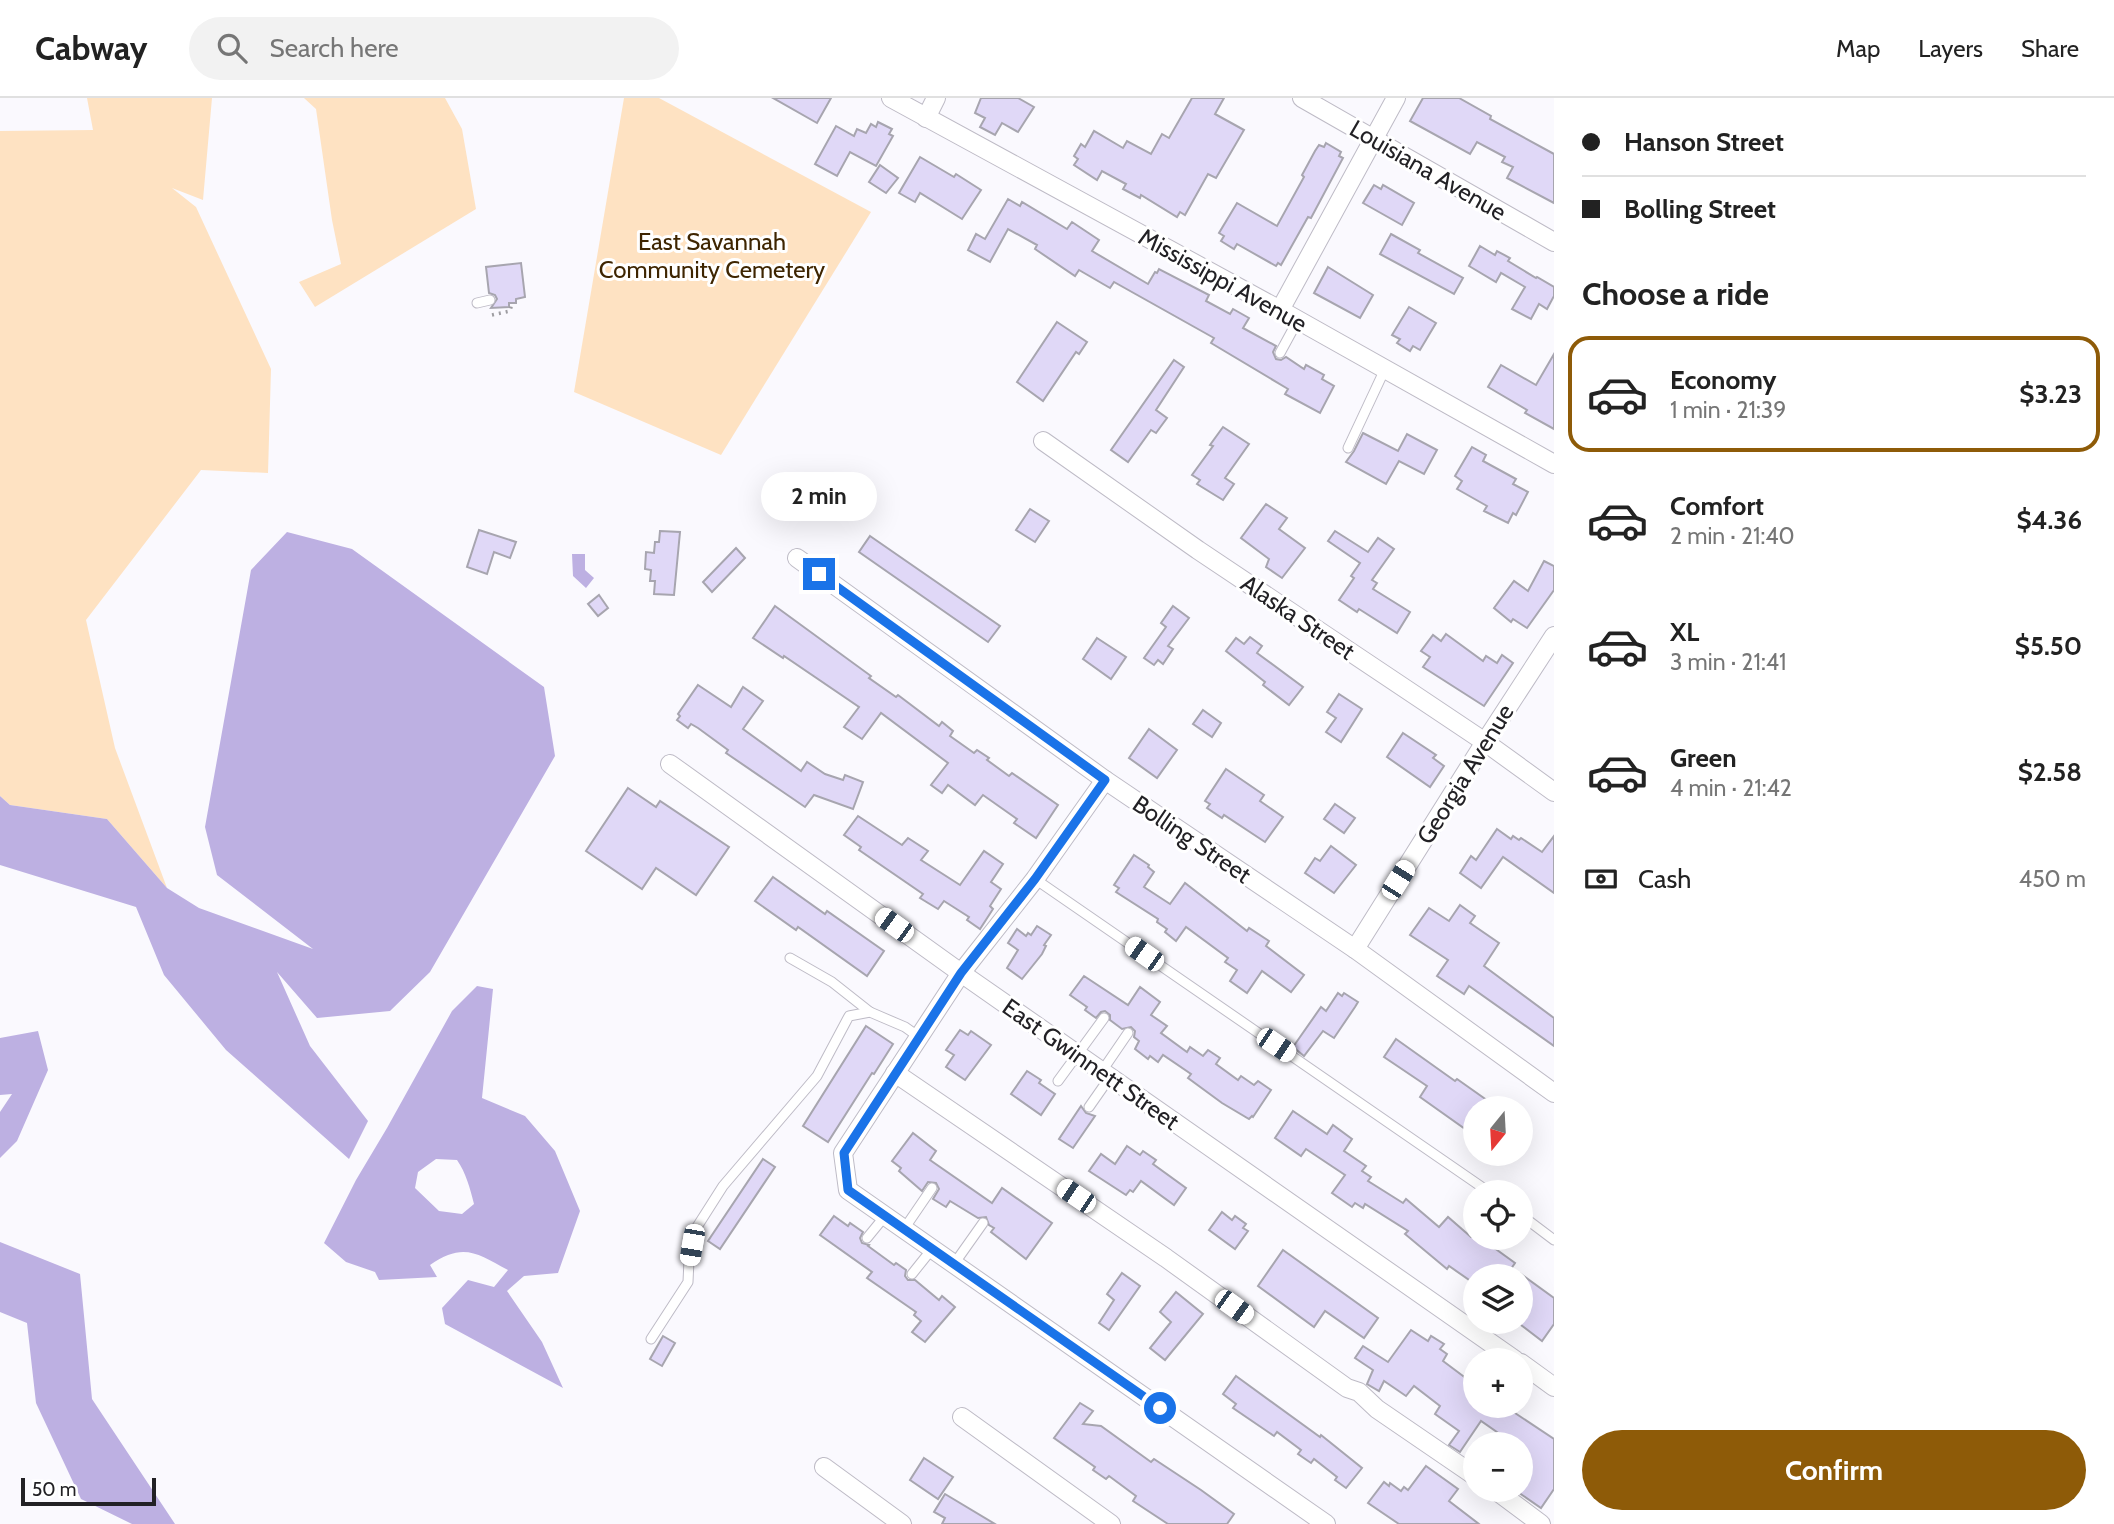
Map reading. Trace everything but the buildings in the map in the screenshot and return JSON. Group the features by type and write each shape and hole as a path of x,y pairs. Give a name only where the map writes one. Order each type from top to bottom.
{"street":[{"name":"Mississippi Avenue","path":"891,98 1280,310 1554,464"},
{"path":"926,118 936,98"},
{"name":"Louisiana Avenue","path":"1302,98 1554,242"},
{"path":"1280,310 1396,98"},
{"name":"Alaska Street","path":"1043,441 1198,550 1485,742 1554,792"},
{"name":"Bolling Street","path":"797,558 1105,780 1355,949 1554,1093"},
{"name":"Georgia Avenue","path":"1355,949 1554,636"},
{"name":"East Gwinnett Street","path":"670,764 961,973 1498,1348"},
{"path":"1105,780 1035,879 961,973 844,1153 848,1190 1326,1524"},
{"path":"895,1073 1166,1258 1348,1388 1359,1392 1377,1409 1463,1468"},
{"path":"1533,1372 1554,1387"},
{"path":"962,1417 1111,1524"},
{"path":"824,1467 902,1524"},
{"path":"1511,1502 1541,1524"}],"lane":[{"path":"477,303 490,300"},
{"path":"1280,353 1298,320"},
{"path":"1348,447 1385,369"},
{"path":"1035,879 1472,1180"},
{"path":"790,958 832,982 870,1012 905,1027 919,1037"},
{"path":"651,1339 688,1282 695,1230 723,1186 817,1076 849,1016 870,1012"},
{"path":"1058,1081 1104,1018"},
{"path":"1089,1107 1128,1033"},
{"path":"904,1229 932,1188"},
{"path":"867,1238 885,1216"},
{"path":"954,1264 983,1223"},
{"path":"1533,1224 1554,1240"},
{"path":"912,1274 932,1249"}],"path":[{"path":"492,315 510,311 512,303"}],"green space":[{"path":"87,98 212,98 203,200 172,188 196,207 271,369 268,473 201,470 86,620 115,748 167,888 107,819 10,805 0,796 0,131 93,130"},
{"path":"304,98 445,98 462,129 476,209 315,307 299,282 341,264 316,109"},
{"name":"East Savannah Community Cemetery","path":"624,98 659,98 871,212 721,455 574,392"}],"shaded area":[{"path":"287,532 352,549 544,687 555,756 430,972 390,1011 317,1018 277,972 310,1046 368,1121 349,1159 226,1050 164,975 136,907 0,865 0,796 10,805 107,819 167,888 199,908 313,949 217,875 205,827 251,570"},
{"path":"572,554 585,554 585,570 594,578 586,588 573,576"},
{"path":"477,986 493,989 482,1098 525,1116 555,1151 580,1211 558,1273 524,1276 507,1291 542,1342 563,1388 445,1324 442,1308 468,1280 494,1287 508,1270 478,1255 461,1252 430,1265 437,1277 379,1280 375,1272 346,1262 324,1243 356,1180 452,1011","holes":["436,1159 457,1160 474,1204 462,1214 439,1211 415,1188 418,1172"]},
{"path":"38,1031 48,1070 17,1141 0,1158 0,1112 12,1094 0,1095 0,1038"},
{"path":"0,1242 80,1274 92,1399 175,1524 132,1524 81,1499 36,1403 27,1323 0,1312"}],"route":[{"path":"819,574 1105,780 1035,879 961,973 844,1153 848,1190 1160,1408"}]}
